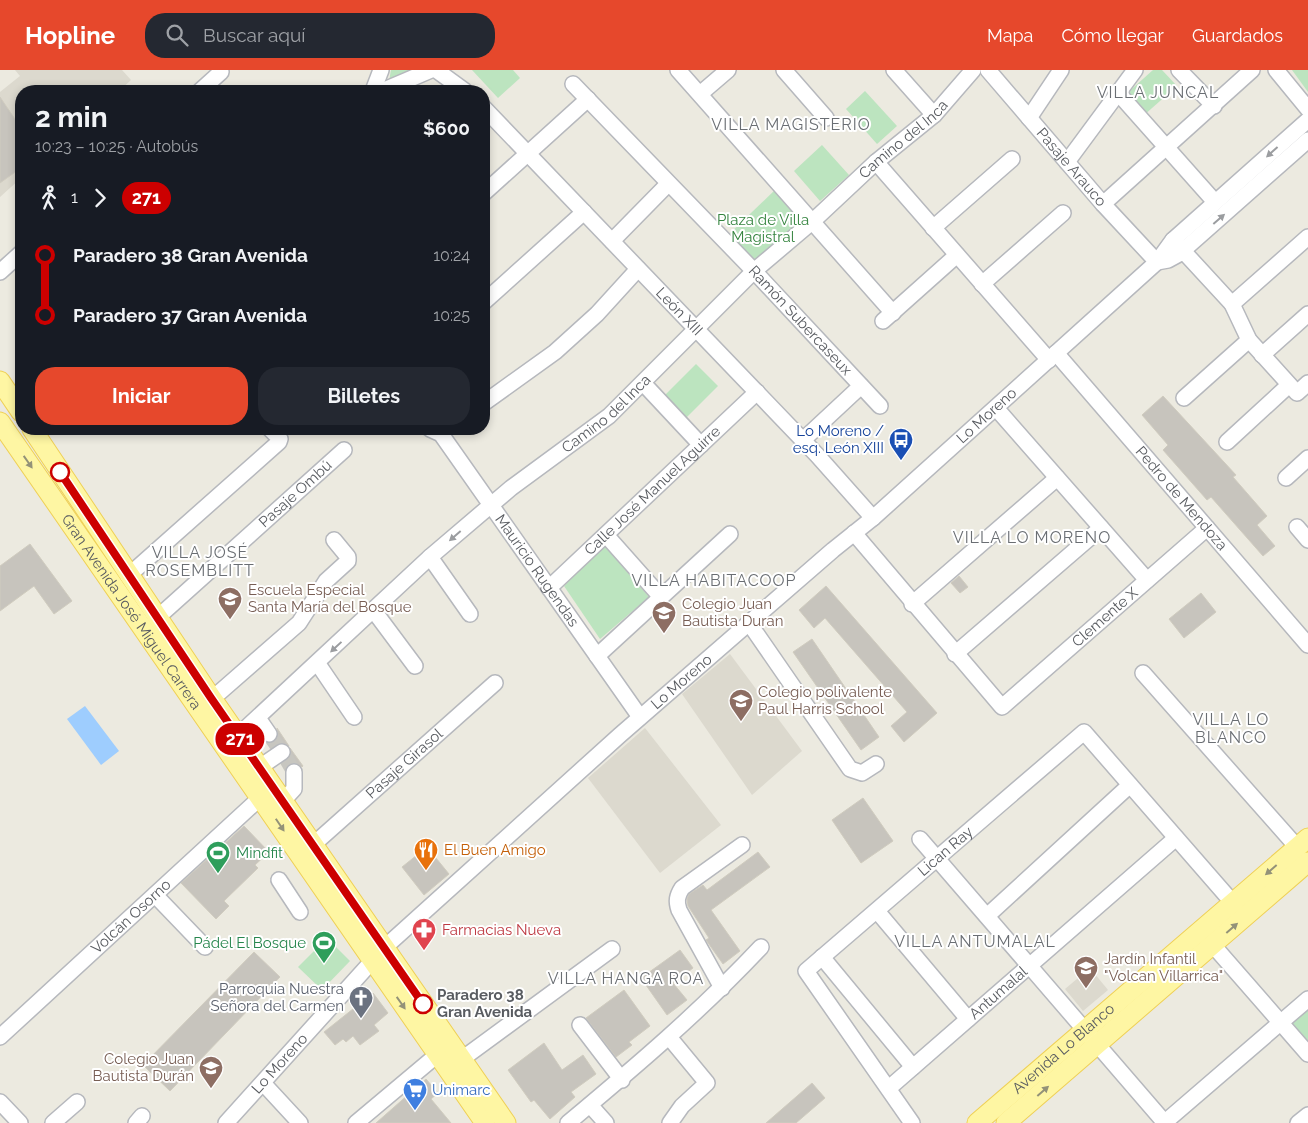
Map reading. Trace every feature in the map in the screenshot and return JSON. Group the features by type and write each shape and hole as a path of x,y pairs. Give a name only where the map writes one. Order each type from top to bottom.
{"main road":[{"path":"0,381 15,399"},
{"name":"Gran Avenida José Miguel Carrera","path":"0,422 232,741 260,768 314,844 437,1055 485,1123"},
{"name":"Gran Avenida José Miguel Carrera","path":"36,435 211,698 261,797 378,956 462,1060 506,1123"},
{"name":"Avenida Lo Blanco","path":"1006,1123 1091,1037 1232,903 1305,849"},
{"name":"Avenida Lo Blanco","path":"976,1123 1212,944 1305,849"}],"street":[{"path":"375,85 381,70"},
{"path":"396,85 431,70"},
{"path":"436,70 457,85"},
{"path":"678,70 814,221 888,317 957,255"},
{"path":"700,94 728,70"},
{"path":"784,70 826,118"},
{"path":"894,70 934,115"},
{"name":"Camino del Inca","path":"232,741 318,664 430,557 492,504 603,420 643,383 754,270 814,221 876,162 934,115 973,70"},
{"name":"Pasaje Arauco","path":"988,70 1103,204 1157,262"},
{"path":"1029,118 1061,70"},
{"path":"1067,162 1136,70"},
{"path":"1179,70 1214,106"},
{"path":"1103,204 1252,70"},
{"path":"1276,70 1308,110"},
{"path":"207,85 221,72"},
{"name":"Ramón Subercaseux","path":"573,84 668,184 754,270 880,406"},
{"path":"1119,94 1215,202"},
{"path":"490,188 588,100"},
{"name":"León XIII","path":"490,114 803,440 873,518"},
{"name":"Lo Moreno","path":"226,1123 378,956 640,717 873,518 1157,262 1168,260 1215,202 1308,120"},
{"name":"Lo Moreno","path":"1178,246 1308,140"},
{"path":"934,228 1012,159"},
{"name":"Pedro de Mendoza","path":"876,162 982,284 1052,357 1207,528 1308,645"},
{"path":"612,241 668,184"},
{"path":"490,297 584,212"},
{"path":"982,284 1063,214"},
{"path":"1232,304 1308,237"},
{"path":"1178,246 1232,304 1249,340 1262,355 1298,387 1227,442"},
{"path":"0,272 15,258"},
{"path":"490,399 555,352 596,314 638,268"},
{"path":"1262,355 1308,314"},
{"path":"1184,398 1249,340"},
{"path":"643,383 701,445"},
{"path":"803,440 861,386"},
{"name":"Calle José Manuel Aguirre","path":"549,588 757,392"},
{"path":"0,417 15,408"},
{"path":"996,408 1146,580"},
{"path":"128,576 279,442 280,439 276,435"},
{"name":"Mauricio Rugendas","path":"443,435 640,717"},
{"name":"Pasaje Ombú","path":"157,618 344,450"},
{"path":"1286,478 1308,458"},
{"path":"912,604 1057,478"},
{"path":"1297,527 1308,540"},
{"path":"854,533 955,654 1101,528"},
{"name":"Clemente X","path":"955,654 1002,707 1207,528"},
{"path":"597,656 730,534"},
{"path":"606,535 661,597"},
{"path":"211,698 298,624 326,581 348,561 348,557 334,540"},
{"path":"430,557 470,614"},
{"path":"374,611 414,666"},
{"path":"749,623 850,768 862,773 876,764"},
{"path":"318,664 354,717"},
{"path":"1143,673 1305,849"},
{"name":"Pasaje Girasol","path":"314,844 496,683"},
{"path":"258,718 269,734"},
{"name":"Lican Ray","path":"888,1088 806,971 1084,732 1130,785"},
{"path":"260,768 282,752"},
{"path":"284,801 294,789 294,772"},
{"path":"987,916 1130,785 1232,903"},
{"name":"Volcán Osorno","path":"0,1037 261,797"},
{"path":"920,838 1165,1123 1308,999"},
{"name":"Antumalal","path":"888,1088 1176,838"},
{"path":"722,988 676,903 682,888 742,845"},
{"path":"279,880 300,912"},
{"path":"155,895 205,947"},
{"path":"877,911 968,1019"},
{"path":"1212,944 1308,1054"},
{"path":"568,1123 622,1080 669,1037 722,988 760,947"},
{"path":"462,1060 612,949"},
{"path":"822,957 913,1067"},
{"path":"580,1025 622,1080"},
{"path":"669,1037 708,1083 682,1106 670,1123"},
{"path":"356,1123 437,1055"},
{"path":"263,1083 300,1123"},
{"path":"888,1088 912,1123"},
{"path":"0,1102 20,1123"},
{"path":"54,1123 76,1102"},
{"path":"590,1105 606,1123"},
{"path":"1298,1123 1308,1115"}],"shaded area":[{"path":"15,70 122,70 131,80 126,85 15,85 15,183 0,197 0,92 20,76"},
{"name":"Colegio polivalente Paul Harris School","path":"730,654 802,751 752,795 682,694"},
{"path":"645,728 721,825 660,873 588,778"},
{"name":"Jardín Infantil \"Volcan Villarrica\"","path":"1090,968 1108,990 1083,1011 1065,989"}],"green space":[{"path":"391,70 424,70 389,81"},
{"path":"472,70 513,70 520,78 498,98 490,89 490,85 486,85"},
{"path":"1153,70 1162,70 1177,86 1143,116 1125,95"},
{"path":"1292,70 1308,70 1308,92"},
{"path":"865,91 897,126 877,144 846,109"},
{"path":"822,145 849,175 820,201 794,171"},
{"name":"Plaza de Villa Magistral","path":"776,189 803,218 753,266 726,237"},
{"path":"696,364 718,386 685,419 663,397"},
{"path":"604,545 649,597 600,639 564,586"},
{"name":"Pádel El Bosque","path":"327,938 350,961 322,990 298,967"},
{"path":"1308,1009 1308,1046 1290,1026"}],"water":[{"path":"85,706 119,751 101,765 67,719"}],"building":[{"path":"0,97 15,119 15,172 0,183"},
{"path":"1163,396 1236,475 1233,477 1267,516 1257,525 1275,546 1263,556 1211,497 1207,500 1163,450 1168,445 1142,415"},
{"path":"30,544 72,601 54,614 34,586 0,611 0,566"},
{"path":"959,576 968,587 960,593 951,583"},
{"path":"826,586 937,713 904,742 891,726 907,712 825,618 814,628 799,610"},
{"path":"1201,593 1216,612 1184,638 1169,619"},
{"path":"812,639 879,737 861,750 793,652"},
{"path":"277,728 289,746 281,743 271,748 267,743 274,742 277,738"},
{"path":"290,748 302,767 294,763 285,769 282,764 290,756"},
{"path":"863,798 893,841 861,863 832,820"},
{"name":"Mindfit","path":"244,826 269,852 255,865 258,868 224,901 229,906 216,919 181,883"},
{"name":"El Buen Amigo","path":"427,847 449,874 424,895 402,867"},
{"path":"758,852 770,867 711,910 740,951 723,964 706,940 709,938 688,906 687,899 689,894 703,885 707,890"},
{"path":"680,950 693,968 673,983 687,1000 667,1015 641,978"},
{"path":"254,952 280,977 170,1091 143,1065"},
{"path":"624,990 650,1026 629,1042 632,1045 616,1057 586,1018"},
{"name":"Parroquia Nuestra Señora del Carmen","path":"373,993 388,1013 374,1025 379,1031 360,1045 353,1036 346,1042 343,1039 335,1045 324,1032"},
{"path":"544,1043 562,1070 583,1055 596,1074 571,1092 575,1097 550,1119 534,1100 531,1102 508,1070"},
{"name":"Unimarc","path":"426,1079 438,1093 431,1099 451,1123 376,1123"},
{"path":"812,1083 825,1098 796,1123 766,1123"}],"tunnel":[{"path":"269,734 280,750"},
{"path":"284,755 294,772"}],"bus line":[{"name":"271","path":"60,472 211,698 314,844 423,1004"}],"place":[{"name":"Lo Moreno / esq. León XIII","path":"901,461"},
{"name":"Escuela Especial Santa María del Bosque","path":"230,620"},
{"name":"Colegio Juan Bautista Duran","path":"664,634"},
{"name":"Colegio polivalente Paul Harris School","path":"741,722"},
{"name":"El Buen Amigo","path":"426,871"},
{"name":"Mindfit","path":"218,874"},
{"name":"Farmacias Nueva","path":"424,951"},
{"name":"Pádel El Bosque","path":"324,964"},
{"name":"Jardín Infantil \"Volcan Villarrica\"","path":"1086,989"},
{"name":"Paradero 38 Gran Avenida","path":"423,1004"},
{"name":"Parroquia Nuestra Señora del Carmen","path":"361,1019"},
{"name":"Colegio Juan Bautista Durán","path":"211,1089"},
{"name":"Unimarc","path":"415,1111"}],"district":[{"name":"VILLA JUNCAL","path":"1158,92"},
{"name":"VILLA MAGISTERIO","path":"791,124"},
{"name":"VILLA LO MORENO","path":"1032,537"},
{"name":"VILLA JOSÉ ROSEMBLITT","path":"200,561"},
{"name":"VILLA HABITACOOP","path":"714,580"},
{"name":"VILLA LO BLANCO","path":"1231,728"},
{"name":"VILLA ANTUMALAL","path":"975,941"},
{"name":"VILLA HANGA ROA","path":"626,978"}]}
